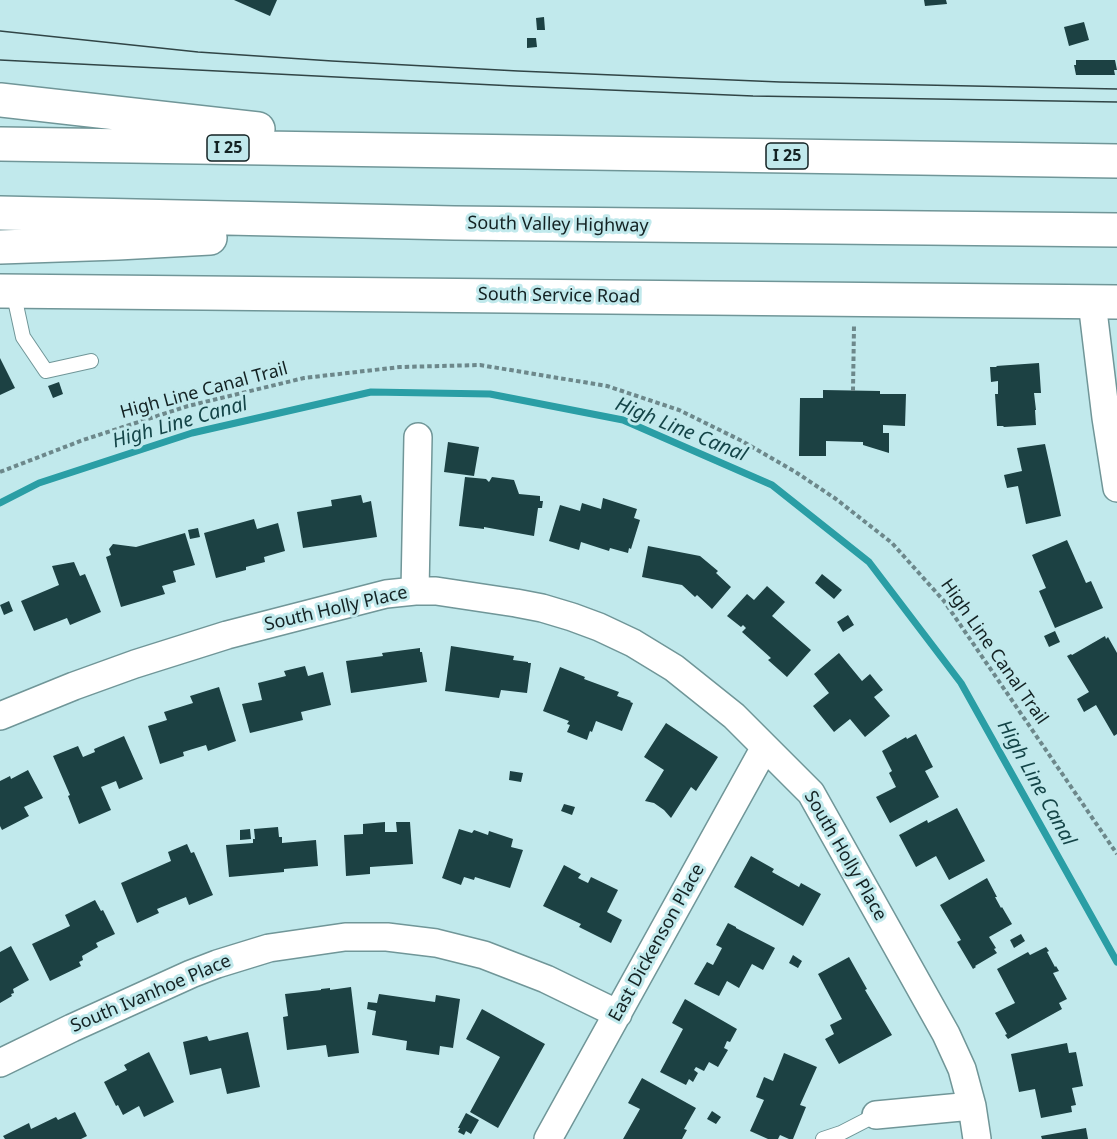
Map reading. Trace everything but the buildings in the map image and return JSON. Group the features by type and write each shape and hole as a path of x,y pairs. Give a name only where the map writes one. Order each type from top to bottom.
{"main road":[{"path":"0,100 457,151"},
{"name":"I 25","path":"0,144 1117,161"},
{"name":"South Valley Highway","path":"0,213 454,224 1117,230"},
{"path":"0,247 454,224"},
{"name":"South Service Road","path":"6,291 1104,302"}],"street":[{"path":"1104,302 1106,418 1117,488"},
{"path":"415,591 418,437"},
{"name":"South Holly Place","path":"0,716 135,664 227,635 386,594 436,591 516,603 562,614 599,627 633,643 674,668 734,716 811,793 946,1034 962,1069 972,1106 977,1139"},
{"name":"East Dickenson Place","path":"548,1139 765,747"},
{"name":"South Ivanhoe Place","path":"0,1063 72,1028 217,964 269,948 345,937 387,937 436,943 484,955 546,979 618,1014"},
{"path":"876,1115 972,1106"}],"lane":[{"path":"6,291 23,337 46,371 91,361"},
{"path":"823,1139 841,1133 876,1115"}],"path":[{"path":"853,391 855,299"},
{"name":"High Line Canal Trail","path":"0,472 83,440 188,406 303,378 400,367 480,365 607,386 679,410 742,441 794,471 836,499 891,543 944,601 1117,854"}],"waterway":[{"name":"High Line Canal","path":"0,503 39,483 192,433 371,392 490,394 623,420 772,485 869,562 961,683 1117,962"}],"tram line":[{"path":"0,31 198,52 518,71 780,82 1117,89"},
{"path":"0,60 753,96 1117,102"}]}
